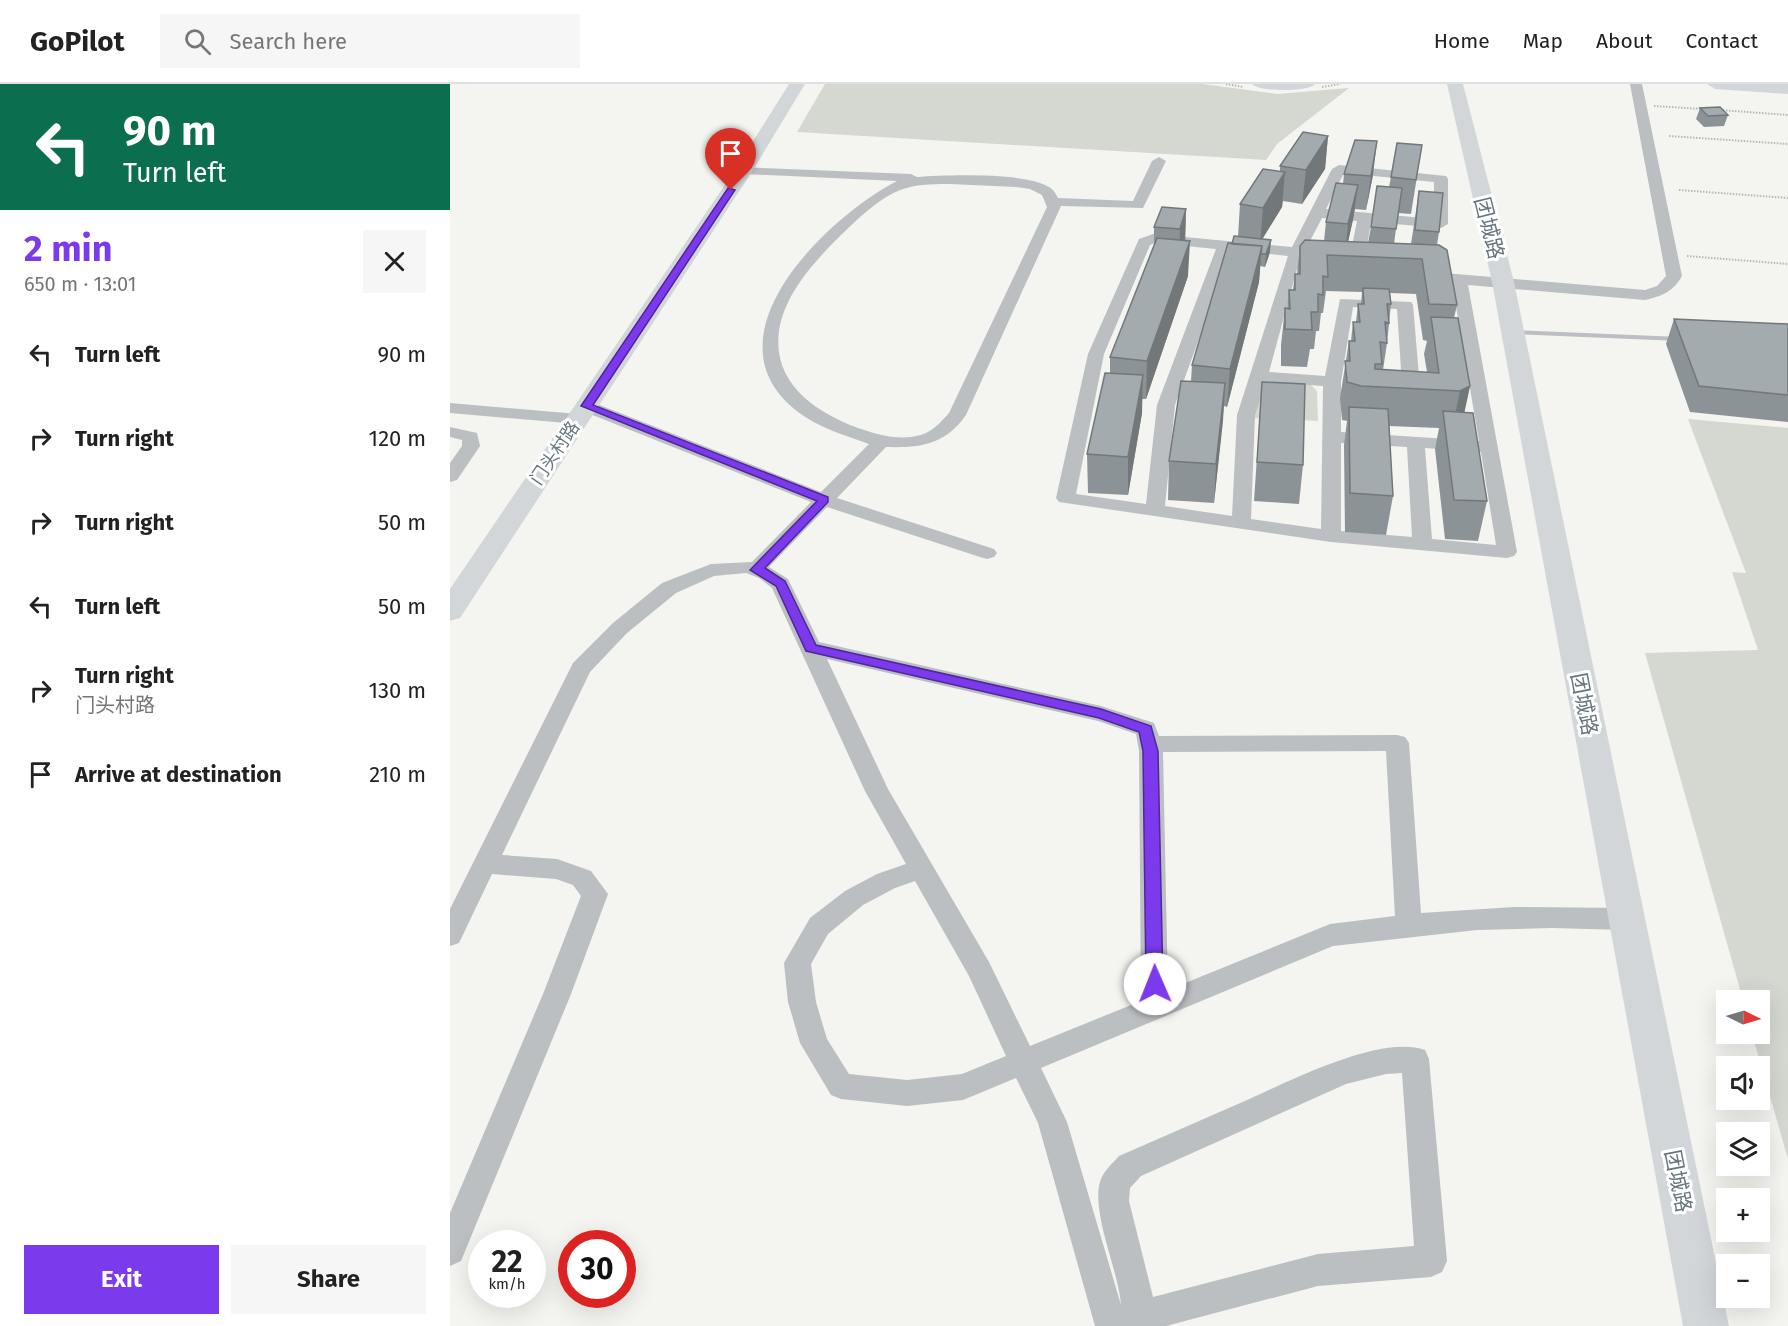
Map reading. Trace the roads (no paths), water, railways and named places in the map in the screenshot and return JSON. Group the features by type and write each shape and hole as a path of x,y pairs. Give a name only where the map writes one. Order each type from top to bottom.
{"street":[{"name":"门头村路","path":"450,611 744,170 797,84"},
{"path":"1260,84 1307,84"},
{"name":"团城路","path":"1455,84 1503,282 1706,1326"},
{"path":"1402,274 1645,296 1669,286 1674,276 1636,84"},
{"path":"1715,84 1788,89"},
{"path":"1053,202 1138,205 1159,161"},
{"path":"1241,523 1240,414 1259,376 1294,258 1339,169 1384,179 1441,179 1441,224 1408,226 1372,214 1318,213"},
{"path":"744,170 933,179 1027,184 1042,189 1051,197 1054,207 957,415 945,430 926,442 881,442 819,417 796,401 781,383 772,359 771,329 785,293 814,255 840,227 879,196 899,185 913,180 933,179"},
{"path":"1372,214 1361,271 1225,245 1153,238 1144,242 1096,354 1066,498 1331,536 1507,552 1459,279"},
{"path":"1155,511 1166,405 1225,245"},
{"path":"1331,536 1332,382 1346,302 1405,305 1412,400"},
{"path":"1408,348 1429,349"},
{"path":"1450,350 1472,351"},
{"path":"1259,376 1332,382"},
{"path":"1166,405 1188,408"},
{"path":"450,408 582,412 824,500 987,552"},
{"path":"450,432 471,437 471,446 450,476"},
{"path":"1332,437 1489,447"},
{"path":"756,570 881,442"},
{"path":"1416,442 1422,545"},
{"path":"450,935 581,668 620,628 669,588 711,570 747,567 766,573 781,584 877,791 979,970 1052,1122 1111,1325 1318,1270 1431,1261 1416,1059 1386,1061 1342,1072 1130,1166 1115,1183 1114,1201 1141,1317"},
{"path":"811,648 1101,714 1146,729 1149,744 1155,1007"},
{"path":"1149,744 1397,743 1409,924"},
{"path":"450,1250 557,994 595,894 582,878 556,869 485,864"},
{"path":"921,869 886,881 854,898 819,926 797,963 802,1002 814,1043 841,1086 906,1093 963,1087 1330,935 1409,924 1559,915 1626,919"}],"lane":[{"path":"1512,332 1692,339"}]}
